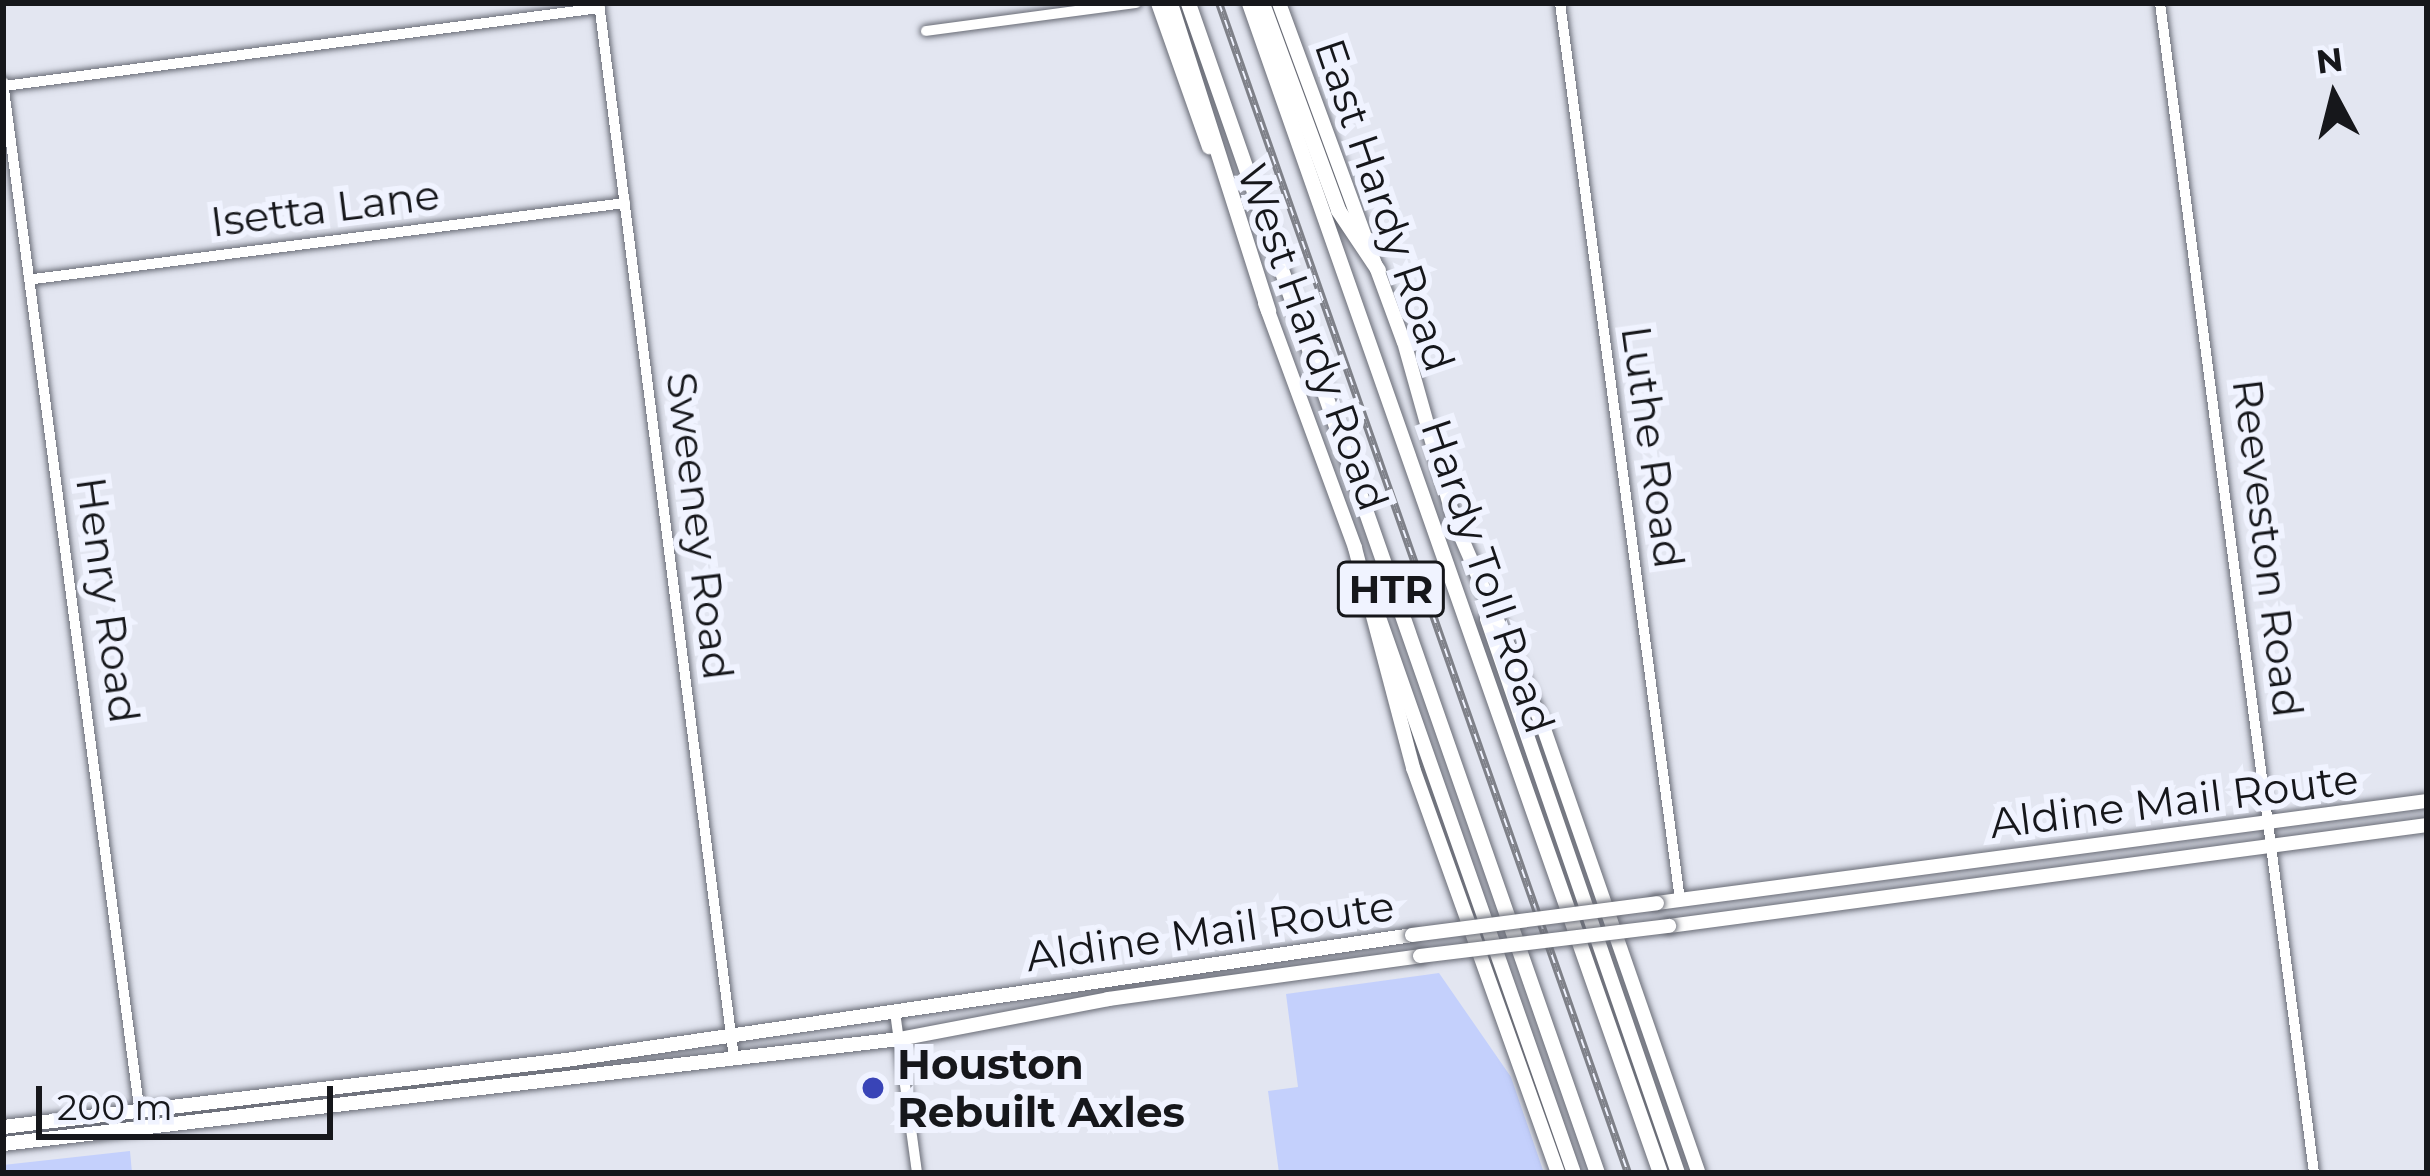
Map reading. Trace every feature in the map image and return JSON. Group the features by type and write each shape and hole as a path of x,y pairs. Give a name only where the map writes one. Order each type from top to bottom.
{"highway":[{"path":"1170,3 1268,311"},
{"name":"HTR","path":"1188,3 1598,1173"},
{"name":"Hardy Toll Road","path":"1249,3 1660,1173"},
{"path":"1262,3 1339,210 1378,270"}],"main road":[{"name":"West Hardy Road","path":"1157,3 1354,548 1413,768 1558,1173"},
{"name":"East Hardy Road","path":"1279,3 1378,270 1454,523 1544,729 1699,1173"},
{"path":"1454,523 1678,1173"},
{"path":"1354,548 1574,1173"},
{"name":"Aldine Mail Route","path":"3,1127 499,1067 895,1012 1256,954 2427,801"},
{"name":"Aldine Mail Route","path":"3,1144 899,1039 1061,1009 1420,956 2427,825"},
{"path":"2038,852 2041,874"},
{"path":"1861,874 1864,900"},
{"path":"1256,954 1264,979"},
{"path":"1055,984 1061,1009"},
{"path":"662,1043 666,1065"},
{"path":"499,1067 503,1084"},
{"path":"320,1090 323,1107"}],"street":[{"path":"926,31 1136,3"},
{"name":"Luthe Road","path":"1560,3 1680,900"},
{"name":"Reeveston Road","path":"2160,3 2314,1173"},
{"path":"3,84 599,6"},
{"name":"Sweeney Road","path":"599,6 734,1058"},
{"name":"Henry Road","path":"3,84 34,279 142,1129"},
{"name":"Isetta Lane","path":"34,279 625,203"},
{"path":"895,1012 917,1173"}],"shaded area":[{"path":"1439,973 1511,1077 1544,1173 1279,1173 1268,1091 1298,1087 1286,994"},
{"path":"130,1151 132,1173 3,1173 3,1165"}],"railway":[{"path":"1219,3 1628,1173"}],"place":[{"name":"Houston Rebuilt Axles","path":"873,1088"}]}
